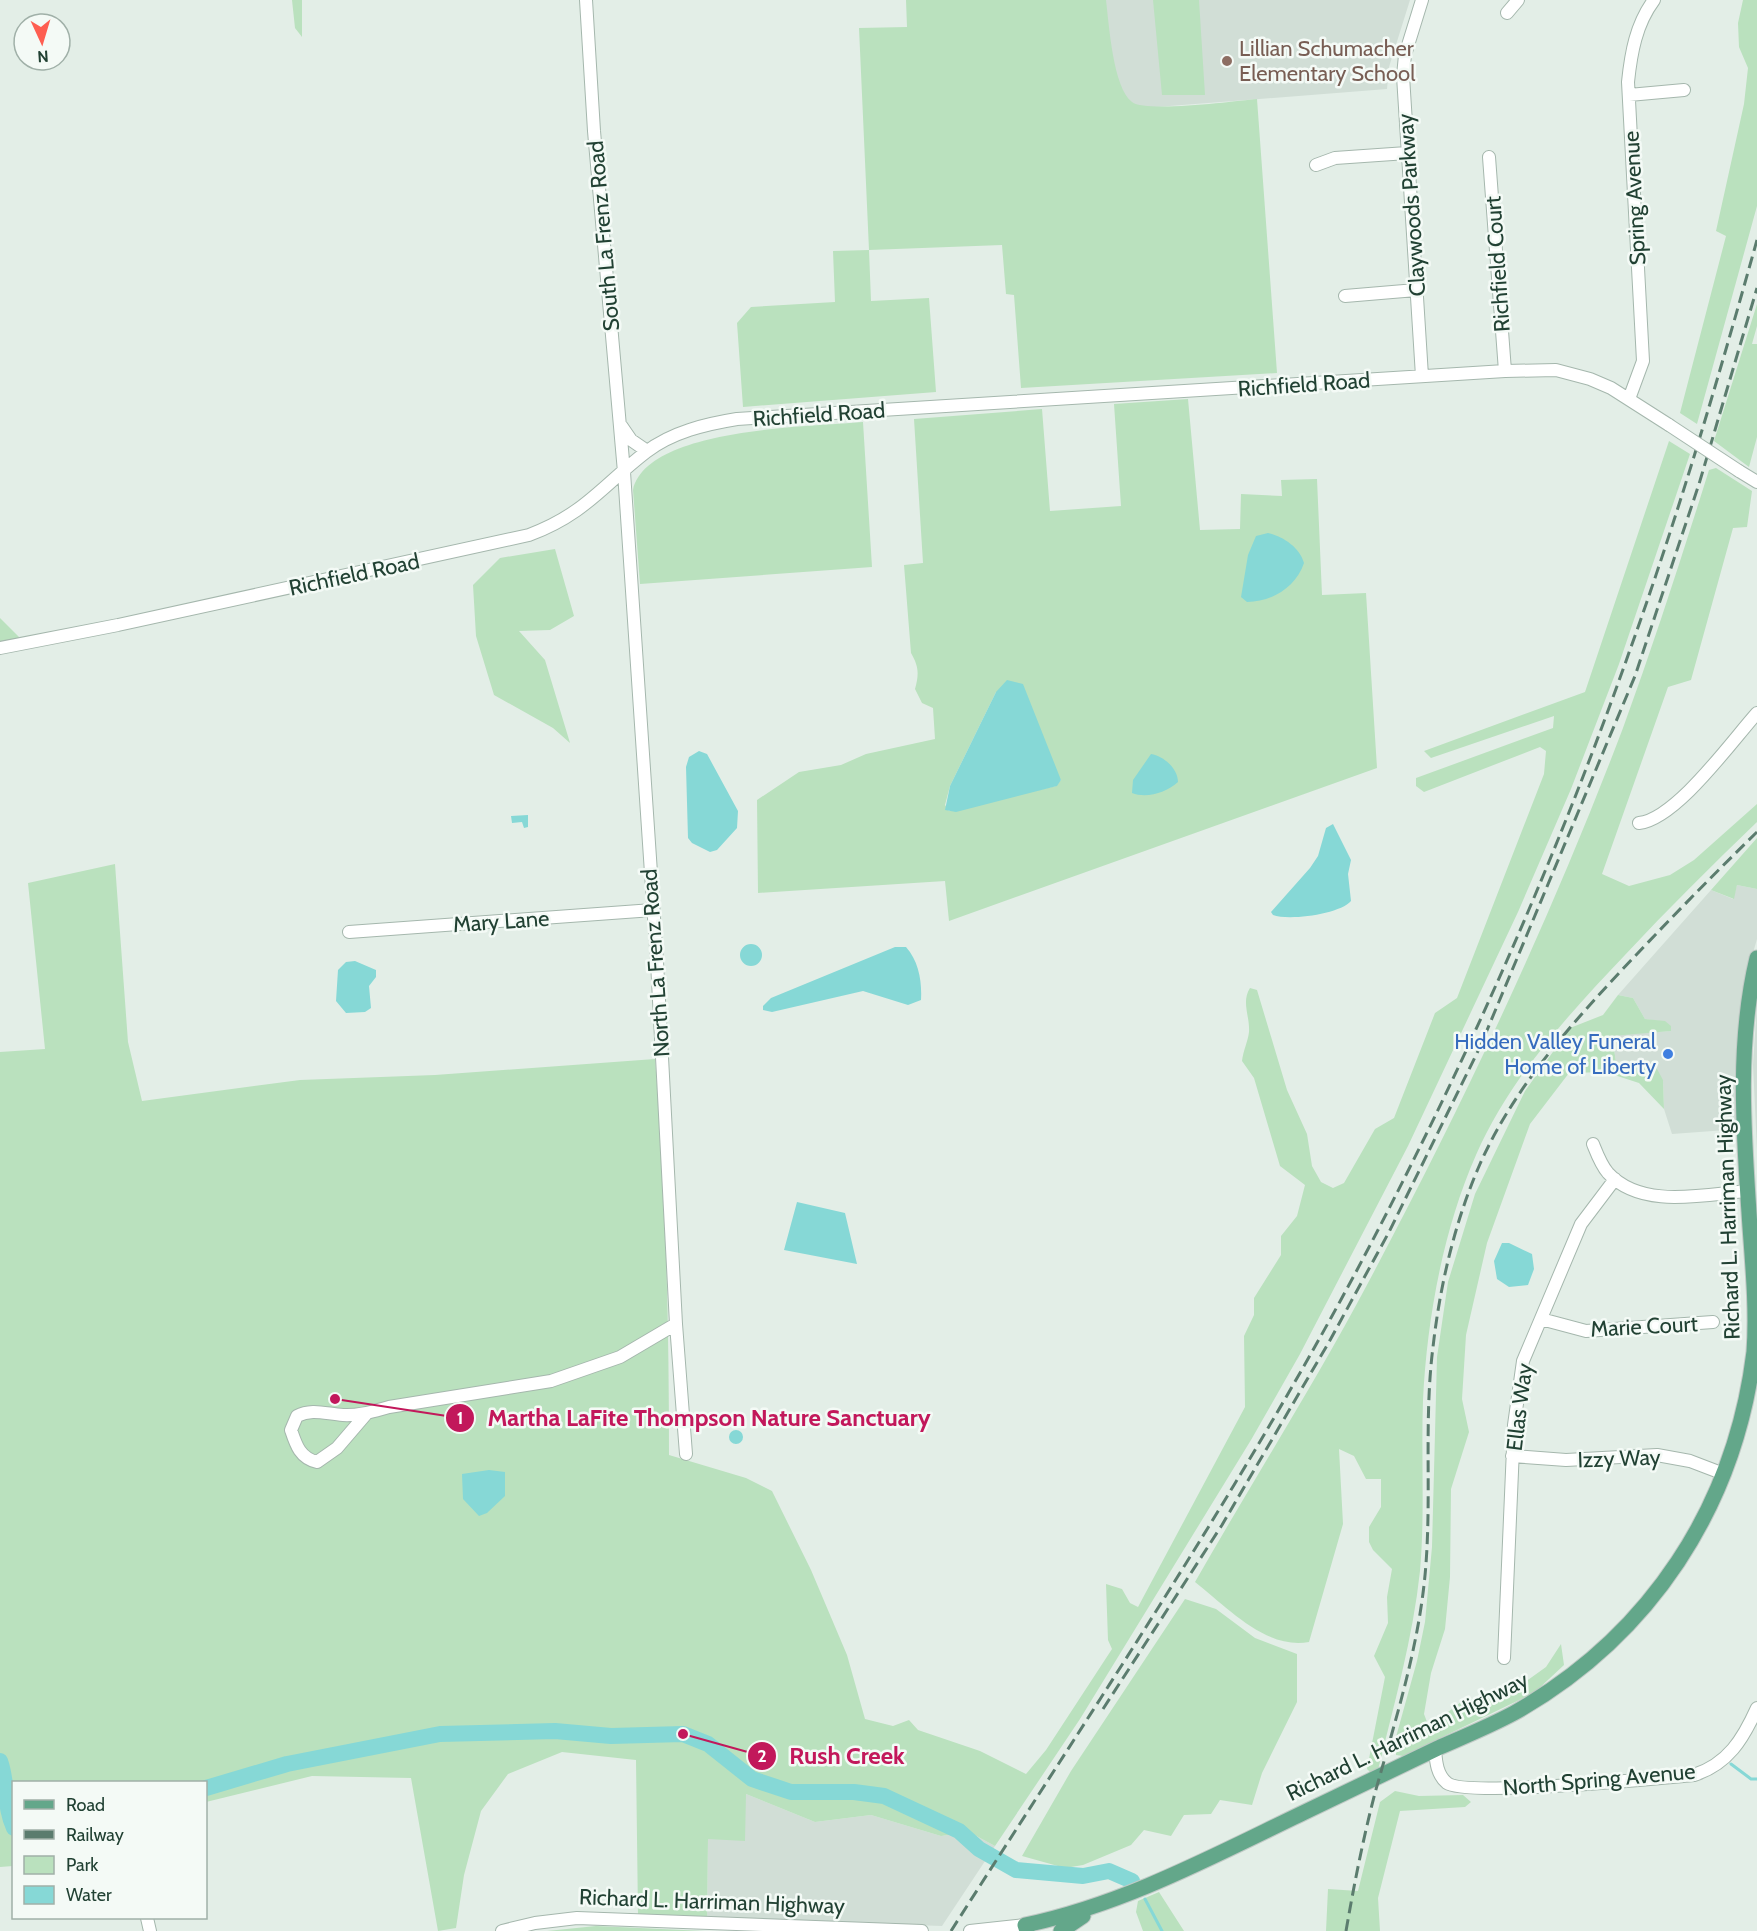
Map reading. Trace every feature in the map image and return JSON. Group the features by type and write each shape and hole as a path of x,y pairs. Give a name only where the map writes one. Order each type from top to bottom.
{"main road":[{"name":"Richard L. Harriman Highway","path":"1026,1928 1099,1906 1155,1882 1512,1714 1586,1664 1627,1627 1652,1600 1678,1562 1724,1474 1753,1384 1756,1314 1748,1191 1744,1046 1747,1001 1757,958"},
{"path":"1061,1931 1099,1906"}],"street":[{"name":"South La Frenz Road","path":"586,0 624,472"},
{"name":"Claywoods Parkway","path":"1422,0 1405,55 1403,76 1422,376"},
{"path":"1508,13 1518,0"},
{"name":"Spring Avenue","path":"1629,399 1643,361 1629,95 1631,55 1638,29 1654,0"},
{"path":"1629,95 1684,90"},
{"path":"1316,165 1335,158 1407,153"},
{"name":"Richfield Court","path":"1489,157 1505,371"},
{"path":"1345,296 1416,290"},
{"name":"Richfield Road","path":"0,648 118,625 529,536 580,510 647,451 686,432 737,419 1505,371 1556,370 1611,387 1757,482"},
{"path":"619,423 631,440 647,451"},
{"name":"North La Frenz Road","path":"624,472 686,1454"},
{"path":"1639,823 1649,822 1664,814 1701,778 1757,713"},
{"name":"Mary Lane","path":"349,932 653,910"},
{"path":"1593,1144 1602,1165 1615,1179 1642,1193 1658,1197 1748,1191"},
{"name":"Ellas Way","path":"1504,1658 1512,1456 1518,1381 1526,1353 1581,1224 1615,1179"},
{"name":"Marie Court","path":"1541,1319 1586,1331 1713,1322"},
{"path":"367,1413 337,1448 317,1462 308,1460 300,1452 291,1430 297,1416 307,1411 343,1415 367,1413 389,1407 551,1381 620,1356 676,1324"},
{"name":"Izzy Way","path":"1512,1456 1566,1460 1657,1455 1690,1461 1724,1474"},
{"name":"North Spring Avenue","path":"1435,1750 1440,1776 1455,1788 1516,1789 1694,1775 1711,1768 1734,1750 1747,1732 1757,1708"},
{"name":"Richard L. Harriman Highway","path":"501,1931 534,1923 577,1918 921,1931"},
{"name":"Richard L. Harriman Highway","path":"970,1931 1026,1928"}],"shaded area":[{"name":"Lillian Schumacher Elementary School","path":"1060,0 1410,0 1389,67 1387,89 1067,114"},
{"path":"1737,885 1757,889 1757,939 1742,991 1737,1050 1740,1129 1672,1134 1664,1109 1663,1080 1627,1061 1616,1062 1612,1035 1671,1031 1665,1022 1645,1019 1633,998 1618,995 1711,890 1733,899"},
{"path":"1757,1004 1757,1149 1753,1065"},
{"path":"746,1794 815,1822 871,1815 941,1836 969,1832 995,1846 942,1926 707,1918 708,1839"}],"green space":[{"path":"292,0 302,0 302,37 295,28"},
{"path":"906,0 1106,0 1116,70 1120,84 1132,102 1140,105 1172,106 1257,99 1277,373 1021,388 1014,295 1006,294 1002,245 869,250 859,28 907,27"},
{"path":"1153,0 1199,0 1205,95 1162,95"},
{"path":"1743,0 1757,0 1757,206 1697,424 1680,413 1726,236 1716,231 1744,104 1748,68 1739,47 1738,23"},
{"path":"869,250 871,301 929,298 936,392 743,407 737,323 751,307 835,302 833,251"},
{"path":"1757,304 1757,326 1752,344 1757,344 1757,437 1749,467 1714,441"},
{"path":"1188,399 1200,530 1240,529 1241,494 1282,496 1281,480 1317,479 1322,595 1366,593 1377,768 949,921 945,881 758,893 757,800 799,772 841,765 866,754 935,739 933,708 922,703 915,689 918,671 911,653 904,565 923,563 914,419 1042,409 1050,511 1121,506 1114,404","holes":["996,692 1061,780 1056,786 949,811 945,805 950,786"]},
{"path":"863,422 872,567 640,584 633,490 645,469 668,454 698,442 734,434"},
{"path":"1669,441 1690,454 1619,664 1571,789 1518,912 1408,1146 1300,1354 1251,1440 1080,1719 995,1846 969,1832 941,1836 871,1815 815,1822 746,1794 745,1841 708,1839 707,1918 638,1915 636,1760 562,1752 508,1774 481,1811 464,1875 456,1928 438,1931 411,1778 312,1776 207,1802 207,1781 12,1781 12,1866 0,1867 0,1052 45,1049 28,883 115,864 128,1042 142,1101 300,1080 435,1075 655,1059 666,1257 669,1455 746,1478 772,1491 811,1570 847,1655 865,1719 893,1726 909,1720 918,1730 980,1751 1026,1774 1046,1750 1112,1649 1108,1640 1106,1584 1122,1589 1130,1603 1138,1607 1245,1407 1244,1336 1254,1315 1254,1298 1281,1255 1281,1236 1297,1216 1305,1185 1280,1166 1254,1078 1242,1061 1249,1032 1247,993 1250,988 1257,990 1287,1090 1307,1134 1312,1166 1321,1182 1333,1188 1344,1183 1375,1129 1394,1118 1435,1013 1457,998 1544,774 1546,751 1540,747 1424,792 1416,786 1416,778 1553,728 1554,716 1431,758 1424,751 1585,692"},
{"path":"1716,468 1752,491 1747,527 1733,528 1691,680 1668,687 1602,874 1629,886 1670,875 1694,860 1757,804 1757,822 1657,921 1562,1024 1506,1100 1476,1155 1464,1184 1446,1244 1428,1338 1423,1400 1422,1528 1417,1596 1378,1770 1371,1773 1367,1769 1385,1677 1374,1656 1388,1623 1387,1597 1392,1569 1373,1550 1369,1542 1369,1527 1381,1507 1381,1479 1366,1479 1354,1456 1339,1449 1343,1524 1309,1642 1293,1643 1262,1633 1234,1614 1195,1582 1368,1283 1472,1078 1536,940 1595,799 1646,664 1709,470"},
{"path":"555,549 574,616 550,630 519,631 545,660 570,743 553,728 494,695 476,636 473,585 500,558"},
{"path":"0,618 22,640 0,642"},
{"path":"1757,838 1757,889 1737,885 1734,899 1711,890"},
{"path":"1618,995 1633,998 1645,1019 1665,1021 1671,1026 1671,1031 1612,1036 1616,1062 1656,1067 1663,1080 1664,1109 1639,1083 1605,1072 1569,1073 1530,1124 1487,1243 1466,1335 1462,1399 1469,1432 1451,1489 1450,1577 1445,1629 1431,1673 1424,1714 1427,1722 1434,1723 1461,1702 1521,1685 1546,1667 1561,1644 1564,1665 1534,1693 1403,1756 1396,1755 1396,1737 1425,1622 1432,1547 1437,1357 1448,1282 1475,1194 1525,1091 1570,1028 1603,1015"},
{"path":"1185,1599 1216,1609 1255,1638 1297,1654 1297,1702 1262,1773 1252,1805 1220,1800 1211,1814 1184,1815 1171,1836 1144,1830 1131,1845 1083,1865 1065,1868 1022,1856 1071,1771"},
{"path":"1395,1791 1419,1796 1463,1795 1471,1802 1465,1807 1400,1811 1378,1898 1380,1931 1326,1931 1328,1889 1358,1891 1380,1802"},
{"path":"1159,1892 1184,1931 1143,1931 1136,1912 1138,1901"},
{"path":"596,1926 705,1931 547,1931"}],"water":[{"path":"1268,533 1290,543 1299,552 1304,563 1295,579 1282,592 1265,599 1247,602 1241,597 1248,555 1256,536"},
{"path":"1007,680 1023,684 1061,780 1057,786 956,812 945,810 950,786 996,692"},
{"path":"699,751 707,754 738,811 737,828 717,850 710,852 692,843 688,838 686,767 689,757"},
{"path":"1151,754 1161,757 1169,764 1176,772 1178,782 1157,794 1132,793 1133,780"},
{"path":"528,815 528,827 524,828 522,822 512,823 511,816"},
{"path":"1333,824 1351,860 1348,874 1351,901 1345,906 1326,913 1302,917 1273,915 1271,912 1318,856 1326,828"},
{"path":"751,944 759,947 762,955 759,963 751,966 743,963 740,955 743,947"},
{"path":"895,947 906,947 917,965 921,1000 908,1005 863,991 772,1012 763,1010 763,1006 771,998"},
{"path":"355,961 376,970 376,977 369,986 371,1008 365,1012 346,1013 336,1001 338,970 346,962"},
{"path":"797,1202 845,1213 857,1264 784,1250"},
{"path":"1502,1243 1509,1243 1532,1254 1534,1269 1528,1285 1509,1287 1497,1279 1494,1261"},
{"path":"736,1430 741,1432 743,1437 741,1442 736,1444 731,1442 729,1437 731,1432"},
{"path":"489,1470 505,1472 505,1496 487,1513 479,1516 463,1499 462,1474"}],"waterway":[{"path":"207,1788 287,1764 440,1734 555,1731 611,1736 683,1734 708,1744 752,1779 791,1792 854,1792 884,1796 959,1831 979,1849 1016,1870 1083,1876 1109,1871 1132,1881"},
{"path":"0,1761 12,1823"},
{"path":"1731,1764 1751,1779 1757,1779"},
{"path":"1145,1899 1162,1931"}],"railway":[{"path":"951,1931 1212,1522 1262,1439 1357,1270 1471,1041 1571,806 1649,597 1713,393 1757,240"},
{"path":"1103,1709 1222,1525 1329,1342 1389,1232 1480,1047 1635,676 1699,484 1757,288"},
{"path":"1346,1931 1375,1793 1416,1638 1427,1555 1429,1406 1433,1347 1450,1254 1471,1186 1493,1137 1542,1062 1637,954 1757,832"}],"place":[{"name":"Lillian Schumacher Elementary School","path":"1227,61"},
{"name":"Hidden Valley Funeral Home of Liberty","path":"1668,1054"},
{"name":"Martha LaFite Thompson Nature Sanctuary","path":"335,1399"},
{"name":"Rush Creek","path":"683,1734"}]}
